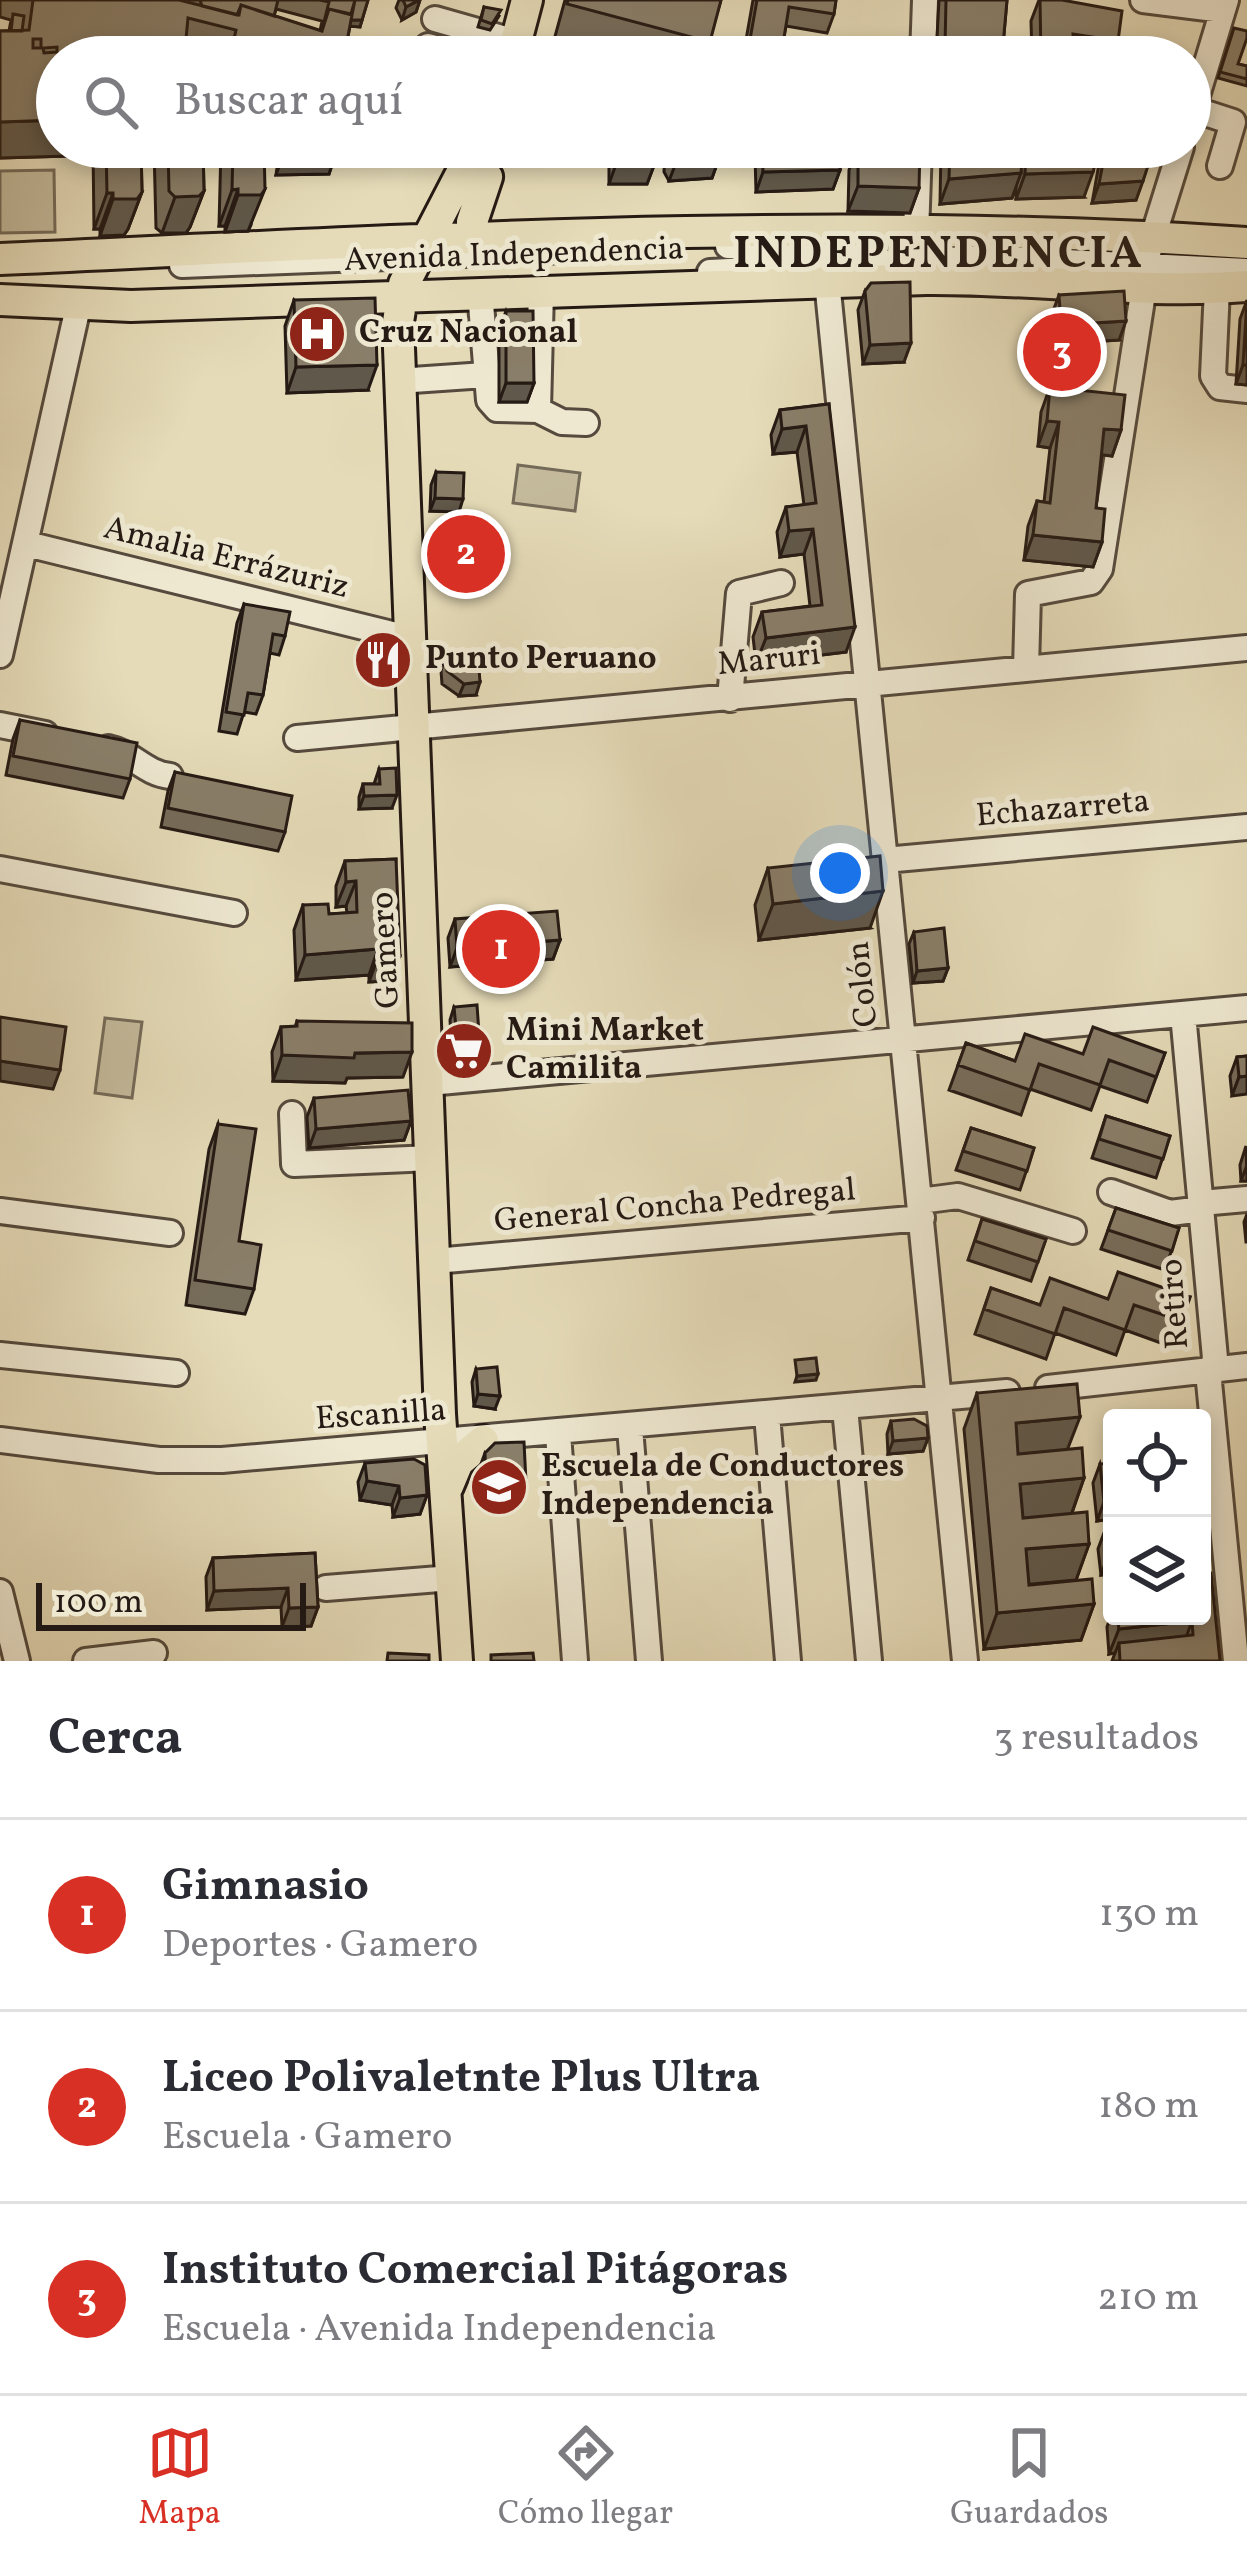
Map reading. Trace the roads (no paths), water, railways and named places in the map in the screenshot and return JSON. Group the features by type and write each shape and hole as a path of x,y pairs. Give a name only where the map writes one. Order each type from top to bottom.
{"main road":[{"path":"517,36 527,0"},
{"path":"465,168 418,267 472,287"},
{"path":"475,240 472,222 487,177 481,168"},
{"name":"Avenida Independencia","path":"0,300 77,307 418,267 475,240 687,231 824,258 1113,284 1148,259 1247,243"},
{"name":"Avenida Independencia","path":"0,259 418,267 472,287 541,290 824,258 916,234 1148,259 1232,287"},
{"name":"Gamero","path":"418,267 398,381 443,1445 457,1661"},
{"path":"446,1492 458,1462 483,1441"}],"street":[{"path":"924,36 926,0"},
{"path":"1143,0 1224,5 1211,49"},
{"path":"435,19 480,36"},
{"path":"1211,118 1233,122 1220,166"},
{"path":"916,234 918,168"},
{"path":"1027,669 1028,594 1091,582 1100,569 1148,259 1175,168"},
{"path":"0,289 115,295 683,245 824,258"},
{"path":"586,423 562,422 538,410 497,409 489,400 472,287 824,258 1148,259 1247,254"},
{"name":"Colón","path":"824,258 965,1661"},
{"path":"1148,259 1247,272"},
{"path":"0,272 418,267"},
{"path":"1232,287 1213,376 1220,387 1247,389"},
{"path":"538,410 541,290"},
{"path":"0,655 77,307"},
{"path":"398,381 485,375"},
{"name":"Amalia Errázuriz","path":"27,544 408,638"},
{"path":"730,698 739,593 781,583"},
{"name":"Maruri","path":"297,738 412,731 1247,648"},
{"path":"0,725 124,751 148,773 170,776"},
{"name":"Echazarreta","path":"884,860 1247,827"},
{"path":"0,868 234,913"},
{"path":"429,1083 1247,1008"},
{"name":"Retiro","path":"1183,1014 1212,1369 1237,1573 1236,1661"},
{"path":"292,1114 295,1164 432,1158"},
{"path":"1111,1192 1170,1213 1247,1199"},
{"name":"General Concha Pedregal","path":"435,1262 921,1209 958,1196 1073,1232"},
{"path":"0,1210 170,1233"},
{"path":"0,1355 176,1373"},
{"name":"Escanilla","path":"0,1440 194,1461 443,1445 939,1400 1247,1366"},
{"path":"845,1408 869,1661"},
{"path":"767,1415 788,1661"},
{"path":"630,1428 649,1661"},
{"path":"558,1434 575,1661"},
{"path":"326,1588 452,1579"},
{"path":"0,1592 17,1661"},
{"path":"86,1661 154,1653"}],"place":[{"name":"Cruz Nacional","path":"317,334"},
{"name":"Instituto Comercial Pitágoras","path":"1062,352"},
{"name":"Liceo Polivaletnte Plus Ultra","path":"466,554"},
{"name":"Punto Peruano","path":"383,660"},
{"name":"Gimnasio","path":"501,949"},
{"name":"Mini Market Camilita","path":"464,1051"},
{"name":"Escuela de Conductores Independencia","path":"499,1487"}],"district":[{"name":"INDEPENDENCIA","path":"939,255"}]}
